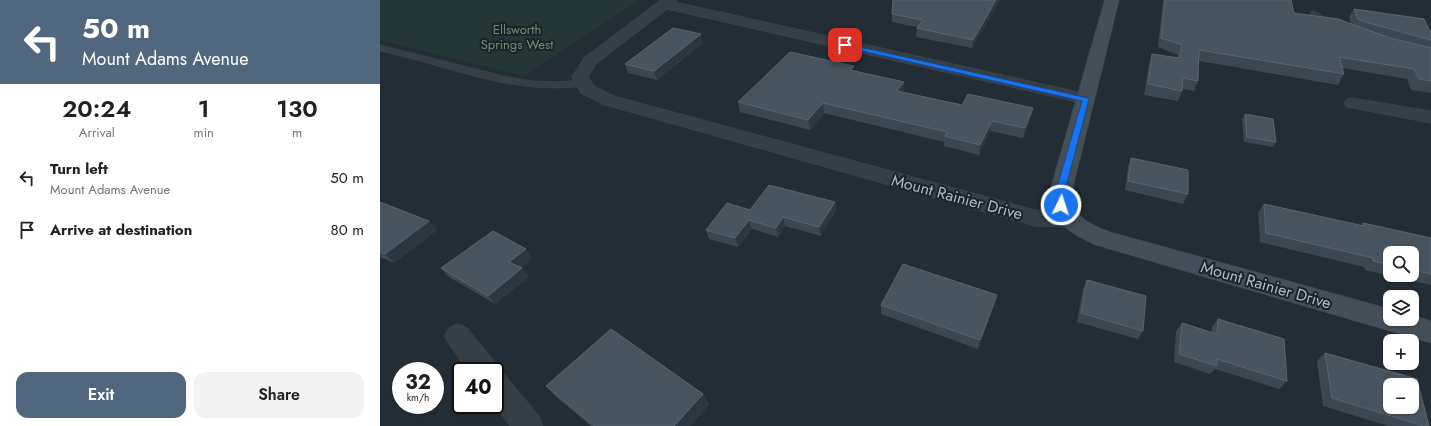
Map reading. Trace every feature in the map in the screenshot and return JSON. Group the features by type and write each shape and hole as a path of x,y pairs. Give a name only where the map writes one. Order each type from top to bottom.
{"street":[{"path":"1071,219 1061,205 1062,187 1112,0"},
{"path":"582,80 590,61 667,2 1086,99"},
{"name":"Mount Rainier Drive","path":"582,80 588,89 608,100 870,174 1035,218 1071,219 1082,230 1104,239 1431,332"},
{"path":"1353,102 1431,117"},
{"path":"458,336 478,362"},
{"path":"504,395 528,426"}],"lane":[{"path":"1314,14 1332,25 1345,30"},
{"path":"380,48 519,84 567,86 582,80"}],"green space":[{"name":"Ellsworth Springs West","path":"380,0 640,0 524,76 380,40"}],"building":[{"path":"893,0 996,0 973,40 917,28 923,20 892,14"},
{"path":"1165,0 1291,0 1294,13 1338,19 1390,38 1431,48 1431,81 1419,79 1414,69 1339,57 1344,74 1199,50 1198,81 1183,78 1182,91 1148,84 1152,54 1179,58 1182,45 1161,38"},
{"path":"1354,9 1424,19 1431,33 1431,40 1365,22 1358,19"},
{"path":"673,28 701,34 654,71 625,64"},
{"path":"790,52 854,66 850,70 904,82 897,91 962,105 968,94 1033,108 1025,128 992,121 980,145 945,136 947,132 823,103 808,120 738,102"},
{"path":"1245,114 1273,119 1276,142 1247,137"},
{"path":"1131,158 1188,170 1188,194 1128,181"},
{"path":"769,185 835,202 819,227 783,217 776,228 749,220 735,238 706,230 727,203 750,210"},
{"path":"380,202 429,221 385,254 380,252"},
{"path":"1264,204 1364,226 1363,223 1431,238 1431,274 1419,271 1419,246 1383,246 1383,263 1373,261 1373,258 1266,233"},
{"path":"493,231 526,249 509,262 522,268 488,296 441,268"},
{"path":"903,264 997,295 980,340 881,305"},
{"path":"1087,280 1146,296 1143,331 1081,313"},
{"path":"1218,319 1284,339 1287,381 1217,359 1217,366 1179,354 1182,323 1217,334"},
{"path":"611,329 703,394 674,426 594,426 546,386"},
{"path":"1325,353 1413,378 1383,378 1383,414 1332,398"},
{"path":"1419,387 1429,426 1424,426 1385,414 1419,414"}],"route":[{"path":"845,45 1086,99 1062,187 1061,205"}]}
